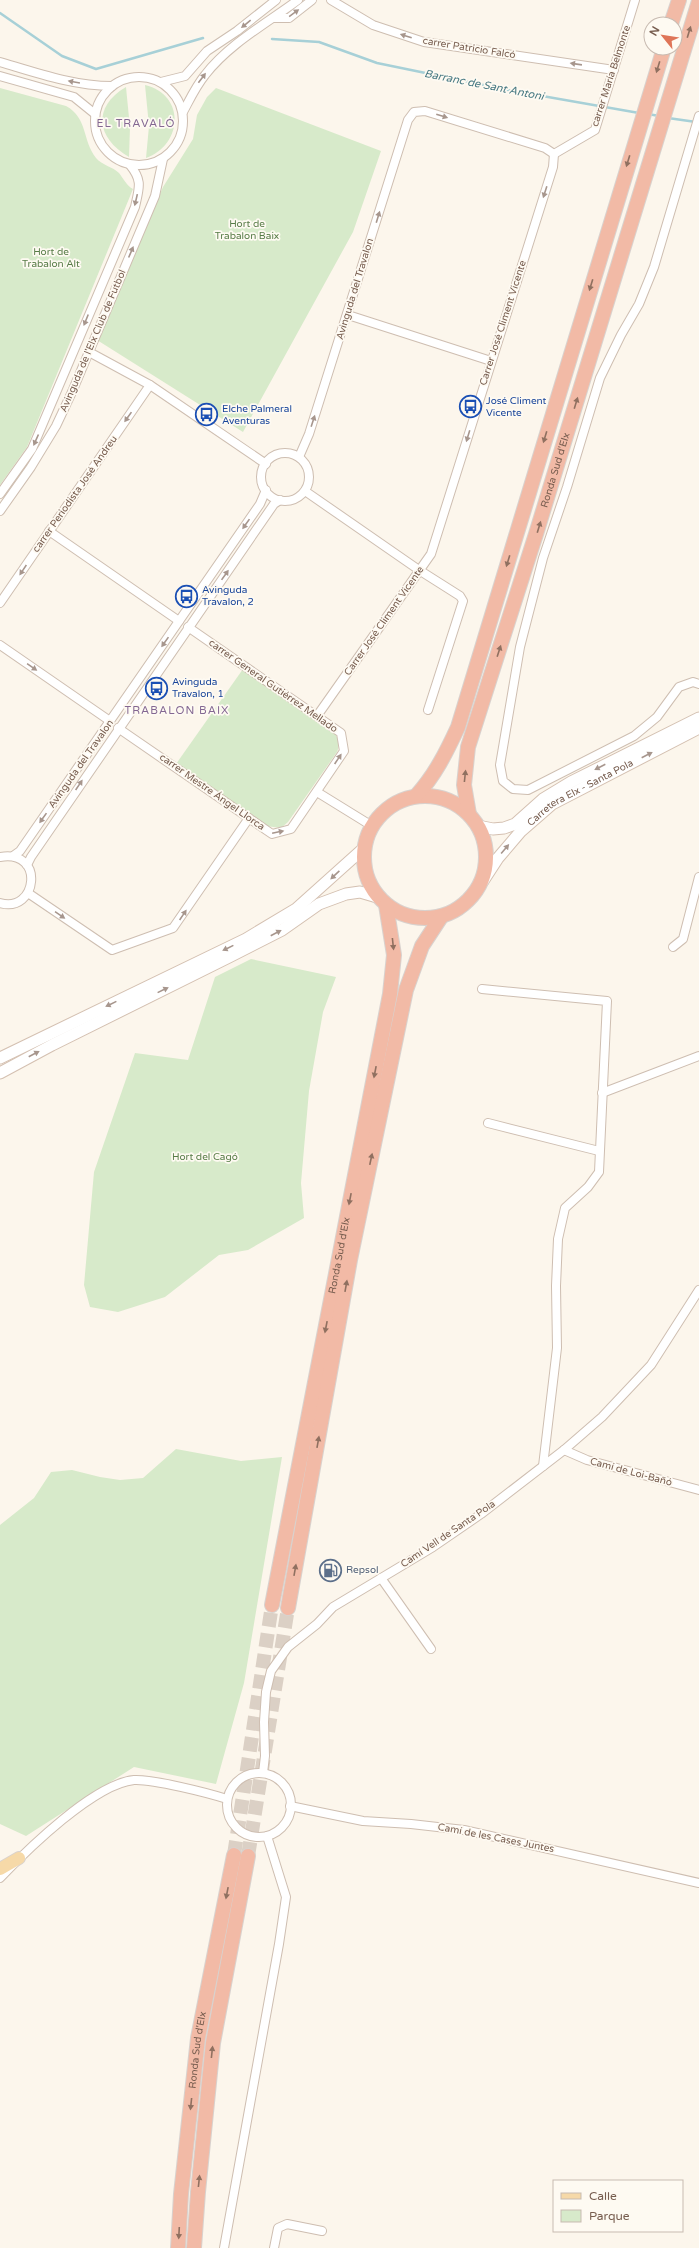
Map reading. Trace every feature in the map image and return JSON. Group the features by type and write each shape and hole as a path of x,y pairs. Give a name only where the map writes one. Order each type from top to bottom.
{"highway":[{"path":"674,16 679,0"},
{"name":"Ronda Sud d'Elx","path":"469,814 464,785 468,747 536,534 699,0"},
{"name":"Ronda Sud d'Elx","path":"416,796 430,781 443,760 458,727 661,56"},
{"path":"416,796 436,796 448,800 469,814 478,826 484,839 486,868 483,881 465,902 456,910 441,916 422,919 403,915 382,901 368,882 364,866 364,848 372,826 383,812 394,805 416,796"},
{"name":"Ronda Sud d'Elx","path":"272,1605 390,994 394,955 382,901"},
{"name":"Ronda Sud d'Elx","path":"288,1608 350,1260 406,990 422,946 441,916"},
{"name":"Ronda Sud d'Elx","path":"178,2248 181,2194 198,2038 241,1855 213,2043 194,2248"}],"main road":[{"name":"Carretera Elx - Santa Pola","path":"478,826 493,829 504,828 515,824 543,799 571,782 699,718"},
{"name":"Carretera Elx - Santa Pola","path":"483,881 498,858 521,831 552,804 699,728"},
{"path":"0,1058 246,939 296,909 364,848"},
{"path":"0,1072 282,930 319,904 346,894 360,892 382,901"},
{"path":"0,1869 19,1858"}],"street":[{"path":"161,82 185,76 207,51 237,31 276,0"},
{"path":"183,112 196,87 206,73 235,46 298,0"},
{"path":"274,18 289,18 312,0"},
{"name":"carrer Patricio Falcó","path":"331,0 373,25 424,42 614,70"},
{"name":"carrer María Belmonte","path":"554,154 595,130 635,0"},
{"path":"0,62 66,81 92,86 112,86"},
{"path":"0,76 74,97 95,114"},
{"path":"132,77 150,78 161,82 175,94 183,112 183,132 174,149 163,159 150,165 122,162 108,153 99,140 95,126 95,114 106,92 112,86 132,77"},
{"name":"Avinguda del Travalon","path":"299,457 309,434 348,315 408,120 414,112 425,111 545,148 554,154"},
{"path":"699,116 654,267 639,304 621,335 600,378 567,487 543,558 520,647 500,765 503,781 513,789 528,790 560,775 634,736 657,717 679,688 693,682 699,684"},
{"name":"Carrer José Climent Vicente","path":"317,716 431,554 553,167 554,154"},
{"name":"Avinguda de l'Elx Club de Futbol","path":"0,512 31,467 56,426 155,196 163,159"},
{"name":"Avinguda de l'Elx Club de Futbol","path":"0,494 32,449 135,207 140,185 137,174 130,164"},
{"path":"348,315 492,361"},
{"path":"88,352 150,385 266,464"},
{"name":"carrer Periodista José Andreu","path":"0,603 150,385"},
{"path":"278,454 289,454 299,457 306,464 309,472 309,482 305,491 293,500 280,500 270,495 266,490 262,476 266,464 278,454"},
{"name":"Avinguda del Travalon","path":"13,856 20,851 110,721 260,504 266,490"},
{"path":"305,491 419,570 460,596 463,601 428,710"},
{"name":"Avinguda del Travalon","path":"28,865 31,857 118,728 274,504 280,500"},
{"path":"49,531 179,621"},
{"name":"carrer General Gutiérrez Mellado","path":"188,627 341,733 344,751 317,792"},
{"path":"0,645 110,721"},
{"path":"672,731 699,712"},
{"name":"carrer Mestre Ángel Llorca","path":"118,728 272,834 291,829 317,792"},
{"path":"317,792 372,826"},
{"path":"28,893 112,950 174,928 249,818"},
{"path":"0,857 13,856 28,865 32,880 28,893 23,899 13,904 0,903"},
{"path":"674,947 683,939 699,877"},
{"path":"482,989 607,1001 598,1172 588,1187 565,1208 558,1239 556,1286 557,1348 543,1466"},
{"path":"602,1093 699,1056"},
{"path":"488,1123 599,1151"},
{"name":"Camí Vell de Santa Pola","path":"263,1773 265,1756 264,1722 266,1692 271,1671 288,1647 317,1624 333,1607 481,1514 564,1450 602,1417 651,1365 699,1290"},
{"name":"Camí de Loi-Bañó","path":"564,1450 587,1460 699,1490"},
{"path":"380,1578 431,1649"},
{"path":"263,1773 280,1781 286,1788 290,1806 284,1825 268,1836 257,1837 246,1834 237,1829 230,1820 227,1810 227,1799 230,1790 244,1776 263,1773"},
{"path":"0,1878 19,1858 71,1814 102,1791 134,1780 161,1784 227,1799"},
{"name":"Camí de les Cases Juntes","path":"290,1806 363,1821 411,1824 464,1830 699,1883"},
{"path":"224,2248 279,1944 286,1896 268,1836"},
{"path":"274,2248 278,2228 287,2224 322,2231"}],"green space":[{"path":"145,85 158,90 168,99 173,109 175,120 173,132 167,143 158,152 146,158 149,126"},
{"path":"126,87 130,128 129,157 110,141 102,122 103,113 107,104 115,95"},
{"name":"Hort de Trabalon Alt","path":"0,88 66,106 73,111 81,123 88,144 96,158 117,171 133,189 27,447 0,485"},
{"name":"Hort de Trabalon Baix","path":"216,88 381,151 353,232 243,432 97,340 163,187 193,139 197,115 207,97"},
{"path":"243,669 335,733 338,740 337,752 288,822 281,828 266,826 176,764"},
{"name":"Hort del Cagó","path":"251,959 336,977 323,1012 309,1091 301,1183 304,1218 248,1250 219,1255 165,1297 118,1312 90,1307 84,1285 94,1172 135,1053 188,1060 215,977"},
{"path":"176,1449 241,1461 282,1457 244,1683 216,1784 134,1767 26,1836 0,1824 0,1525 34,1498 51,1472 72,1470 120,1480 143,1478"}],"waterway":[{"name":"Barranc de Sant Antoni","path":"0,13 62,56 96,69 203,38"},
{"name":"Barranc de Sant Antoni","path":"272,39 319,42 377,63 508,90 639,113"},
{"name":"Barranc de Sant Antoni","path":"648,114 659,116"},
{"name":"Barranc de Sant Antoni","path":"668,118 696,122"}],"tunnel":[{"path":"234,1855 272,1605"},
{"path":"248,1856 288,1608"}],"place":[{"name":"José Climent Vicente","path":"470,407"},
{"name":"Elche Palmeral Aventuras","path":"206,415"},
{"name":"Avinguda Travalon, 2","path":"186,596"},
{"name":"Avinguda Travalon, 1","path":"156,688"},
{"name":"Repsol","path":"331,1570"}],"district":[{"name":"EL TRAVALÓ","path":"136,123"},
{"name":"TRABALON BAIX","path":"177,710"}]}
